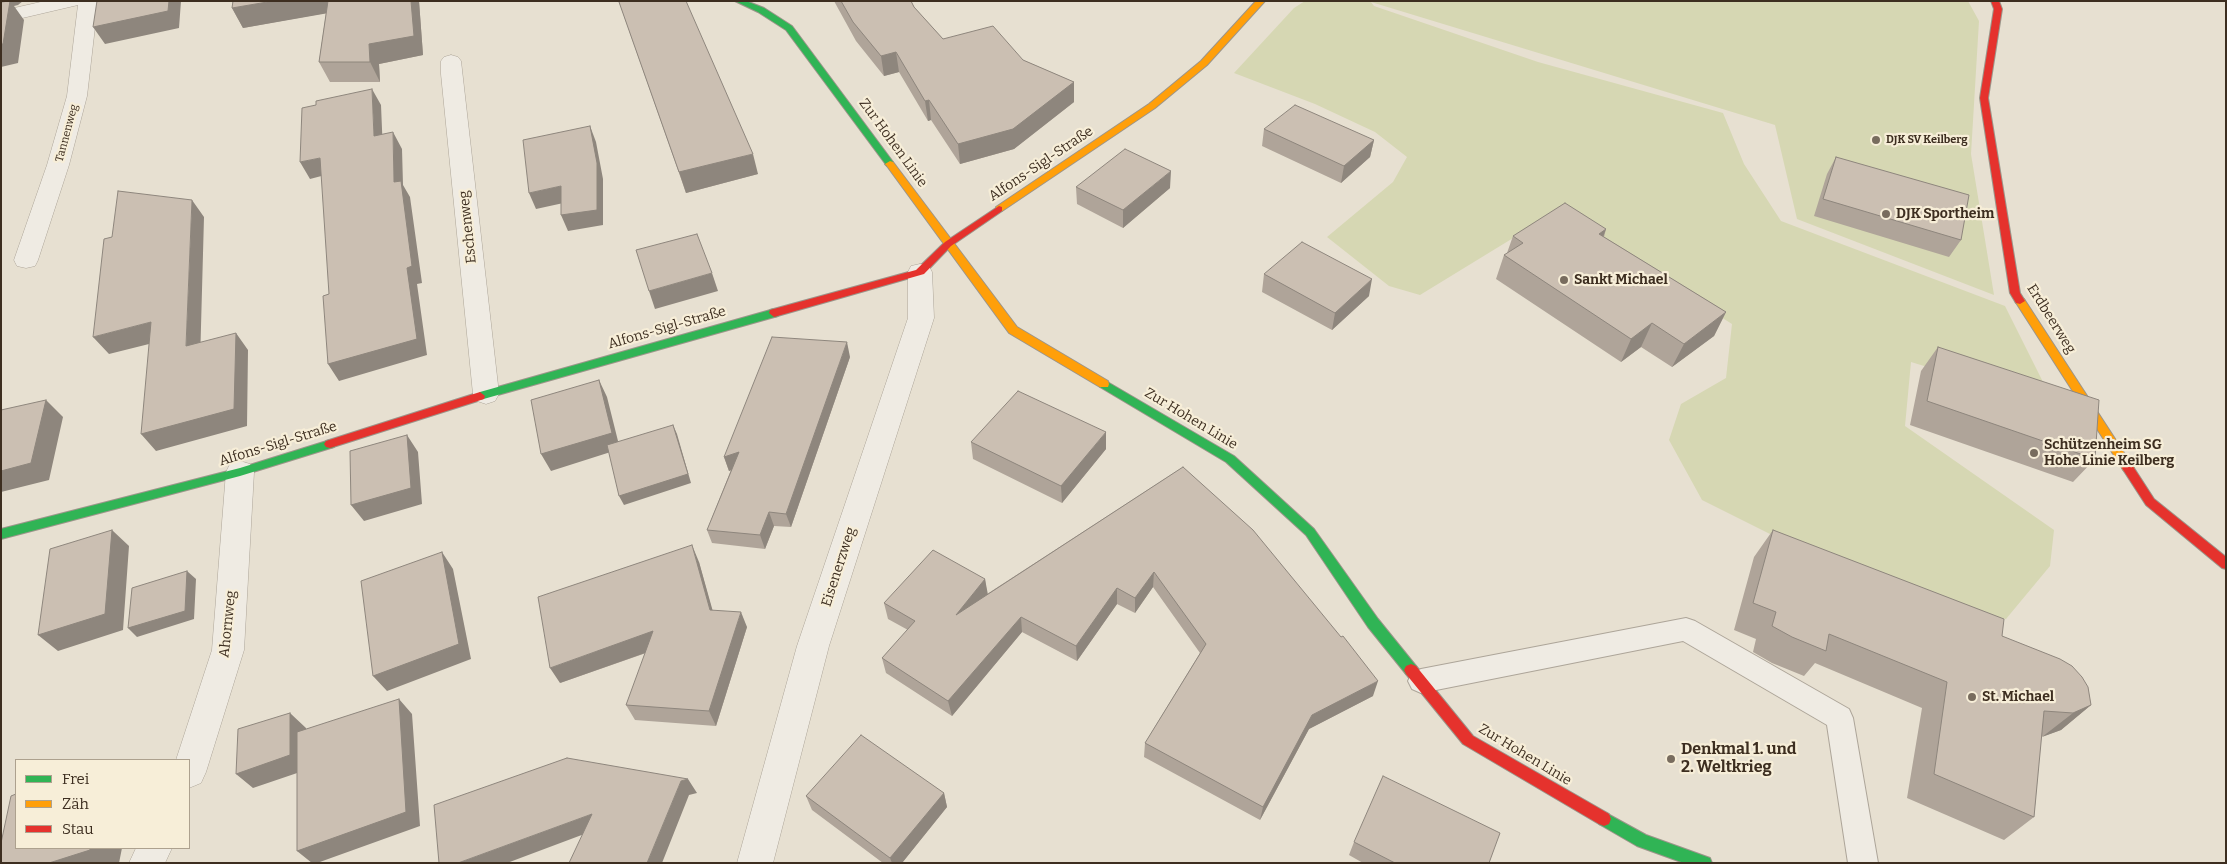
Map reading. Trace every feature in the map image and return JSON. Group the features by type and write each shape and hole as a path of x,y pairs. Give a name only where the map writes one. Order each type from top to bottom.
{"street":[{"path":"1,17 72,1"},
{"name":"Tannenweg","path":"26,260 58,165 77,96 88,1"},
{"name":"Zur Hohen Linie","path":"739,1 761,10 789,28 1013,330 1230,459 1310,532 1373,623 1468,740 1642,841 1705,863"},
{"name":"Alfons-Sigl-Straße","path":"1,534 240,472 486,394 920,272 948,244 1147,110 1204,63 1261,1"},
{"name":"Erdbeerweg","path":"1995,1 1998,9 1984,98 2015,293 2150,502 2226,564"},
{"name":"Eschenweg","path":"452,60 452,84 486,394"},
{"name":"Eisenerzweg","path":"755,863 813,646 921,318 920,272"},
{"name":"Ahornweg","path":"190,769 228,650 240,472"},
{"path":"147,863 154,849"}],"lane":[{"path":"1421,681 1686,629 1839,718 1863,863"}],"green space":[{"path":"1305,1 1968,1 1979,21 1971,154 1994,295 1797,219 1775,125 1371,2 1374,6 1538,62 1723,113 1744,164 1781,221 2005,306 2055,406 1911,362 1905,426 2054,530 2050,566 2006,619 1927,609 1832,565 1702,500 1669,440 1681,404 1726,378 1732,324 1554,213 1420,295 1389,286 1327,237 1393,182 1407,157 1375,132 1315,104 1234,73 1294,8"}],"building":[{"path":"10,1 3,44 1,44 1,2"},
{"path":"97,1 169,1 168,11 93,27"},
{"path":"233,1 273,1 232,8"},
{"path":"328,1 411,1 414,36 369,44 370,62 319,62"},
{"path":"686,1 753,154 679,172 619,2"},
{"path":"841,1 911,1 914,7 943,39 993,26 1023,60 1074,82 1013,129 958,144 929,100 925,101 896,52 881,56 853,22"},
{"path":"372,89 374,136 393,132 394,182 401,181 412,266 407,268 417,339 328,364 323,296 329,294 320,158 300,162 302,108 316,105 316,101"},
{"path":"1295,105 1374,140 1344,166 1264,129"},
{"path":"590,126 597,163 597,210 561,215 561,186 529,193 523,140"},
{"path":"1125,149 1171,171 1123,210 1076,187"},
{"path":"1836,157 1969,195 1961,240 1823,199"},
{"path":"118,191 192,200 186,346 236,333 234,409 141,434 151,322 93,337 104,239 112,237"},
{"path":"1565,203 1606,229 1599,234 1726,312 1684,344 1652,323 1631,339 1504,255 1523,243 1513,236"},
{"path":"697,234 712,273 649,291 636,250"},
{"path":"1302,242 1372,279 1335,313 1264,274"},
{"path":"772,337 847,342 786,514 769,512 760,535 707,530 739,452 724,457"},
{"path":"1938,347 2099,400 2095,459 1927,401"},
{"path":"599,380 612,433 541,454 531,400"},
{"path":"1018,391 1106,432 1061,486 971,442"},
{"path":"46,400 31,463 1,471 1,410"},
{"path":"673,425 688,474 619,496 607,445"},
{"path":"407,435 411,488 351,505 350,451"},
{"path":"1183,467 1253,530 1341,637 1343,636 1378,681 1312,715 1263,807 1145,743 1206,644 1154,572 1135,598 1117,588 1076,646 1021,617 948,701 882,658 915,621 884,603 933,550 985,579 956,615"},
{"path":"112,530 105,614 38,635 50,549"},
{"path":"1773,530 2004,619 2002,636 2060,659 2072,666 2088,687 2091,705 2073,713 2044,711 2034,817 1934,774 1947,682 1829,634 1826,651 1792,637 1772,626 1776,612 1753,603"},
{"path":"692,545 710,610 741,612 709,711 626,705 653,631 550,668 538,597"},
{"path":"442,552 459,644 373,676 361,581"},
{"path":"187,571 185,611 128,628 132,588"},
{"path":"399,699 406,812 297,851 297,732"},
{"path":"290,713 290,755 236,774 238,729"},
{"path":"861,735 944,793 890,858 806,796"},
{"path":"567,758 688,779 681,781 647,863 569,863 592,814 458,863 439,863 434,805"},
{"path":"1383,776 1500,833 1489,863 1395,863 1354,842"},
{"path":"15,794 15,849 90,850 49,863 1,863 1,843 11,796"}],"traffic: fast":[{"path":"739,1 761,10 789,28 890,164"},
{"path":"480,396 774,313"},
{"path":"1104,384 1230,459 1310,532 1373,623 1411,670"},
{"path":"1,534 240,472 330,444"},
{"path":"1604,819 1642,841 1705,863"}],"traffic: slow":[{"path":"999,209 1152,106 1204,63 1261,1"},
{"path":"890,164 1013,330 1104,384"},
{"path":"2020,301 2128,468"}],"traffic: jam":[{"path":"1995,1 1998,9 1984,98 2015,293 2020,301"},
{"path":"774,313 920,272 948,244 999,209"},
{"path":"330,444 480,396"},
{"path":"2128,468 2150,502 2226,564"},
{"path":"1411,670 1468,740 1604,819"}],"place":[{"name":"DJK SV Keilberg","path":"1876,140"},
{"name":"DJK Sportheim","path":"1886,214"},
{"name":"Sankt Michael","path":"1564,280"},
{"name":"Schützenheim SG Hohe Linie Keilberg","path":"2034,453"},
{"name":"St. Michael","path":"1972,697"},
{"name":"Denkmal 1. und 2. Weltkrieg","path":"1671,759"}]}
